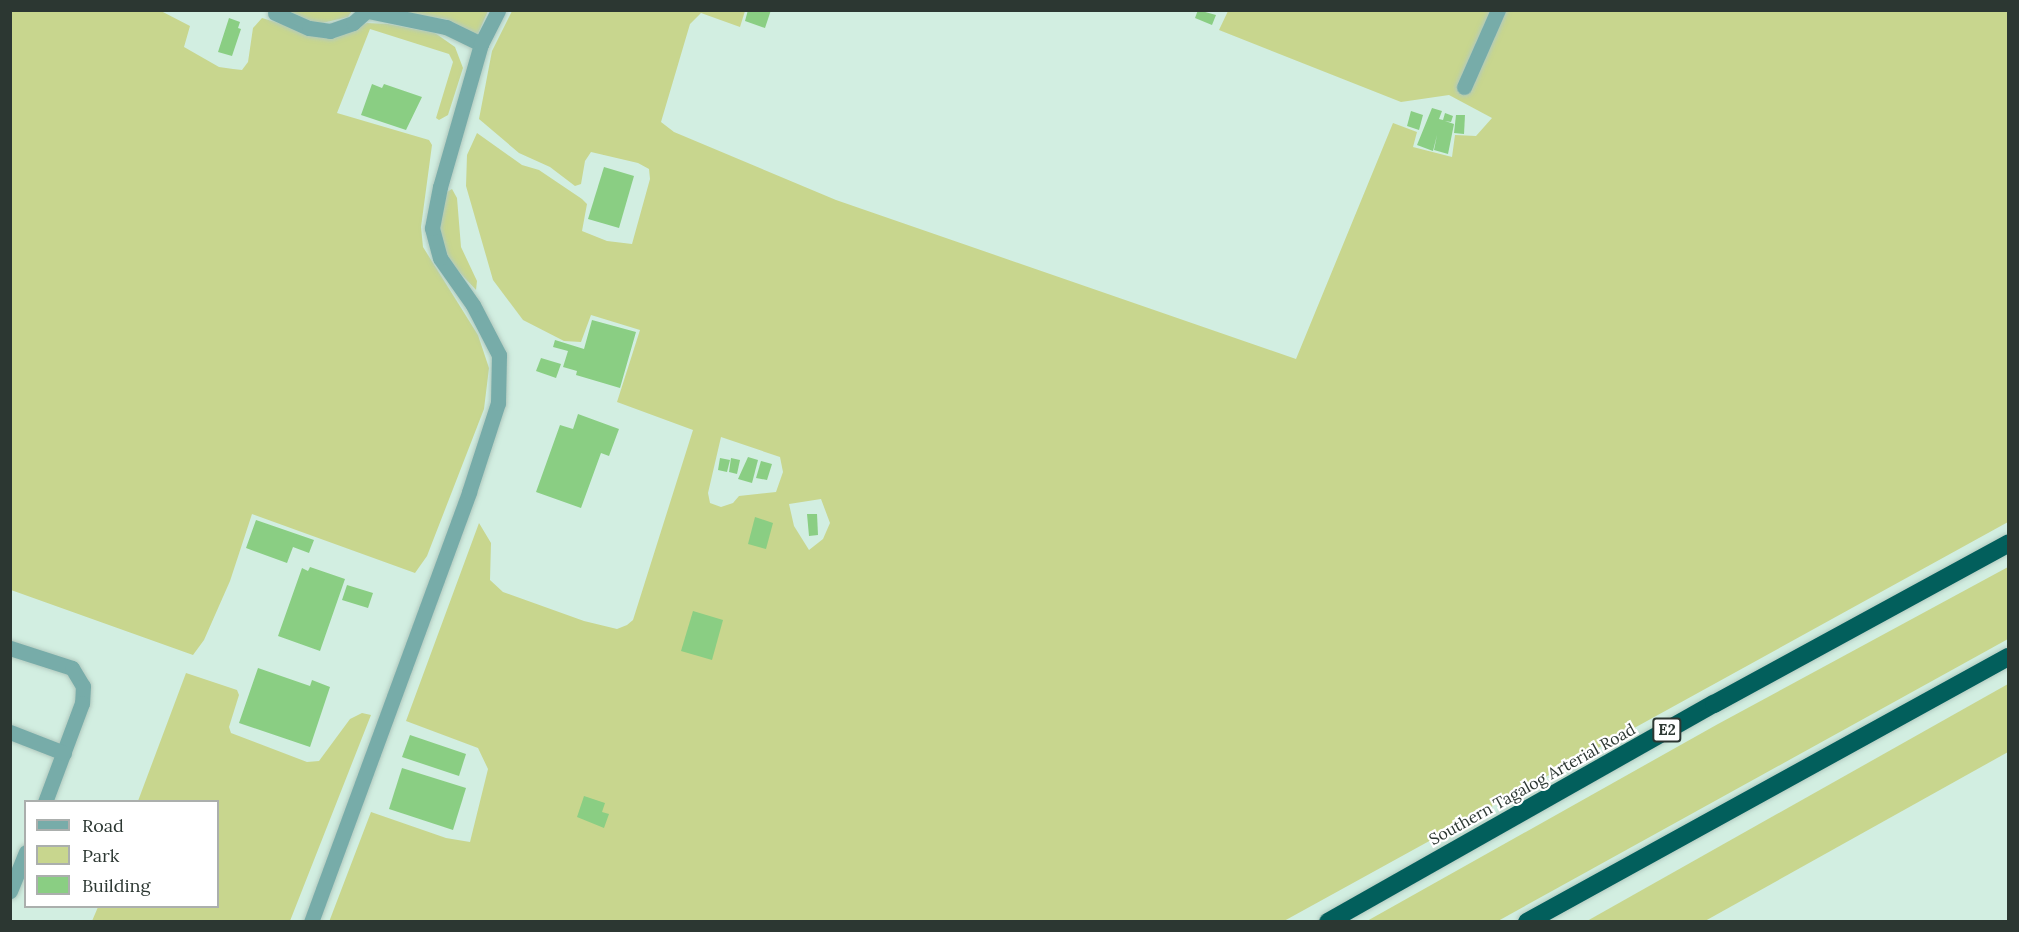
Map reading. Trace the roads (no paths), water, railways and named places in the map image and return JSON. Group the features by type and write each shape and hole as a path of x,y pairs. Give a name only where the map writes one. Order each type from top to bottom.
{"highway":[{"name":"Southern Tagalog Arterial Road","path":"1328,921 1714,704 2008,544"},
{"path":"1527,921 2008,657"}],"street":[{"path":"310,921 470,492 498,403 499,355 473,305 440,258 432,228 440,187 481,44 498,10"},
{"path":"1464,87 1498,10"},
{"path":"276,13 309,28 330,31 353,23 363,12 422,20 481,44"},
{"path":"10,648 72,668 82,686 82,704 45,800"},
{"path":"10,732 64,753"},
{"path":"11,890 24,857"}]}
